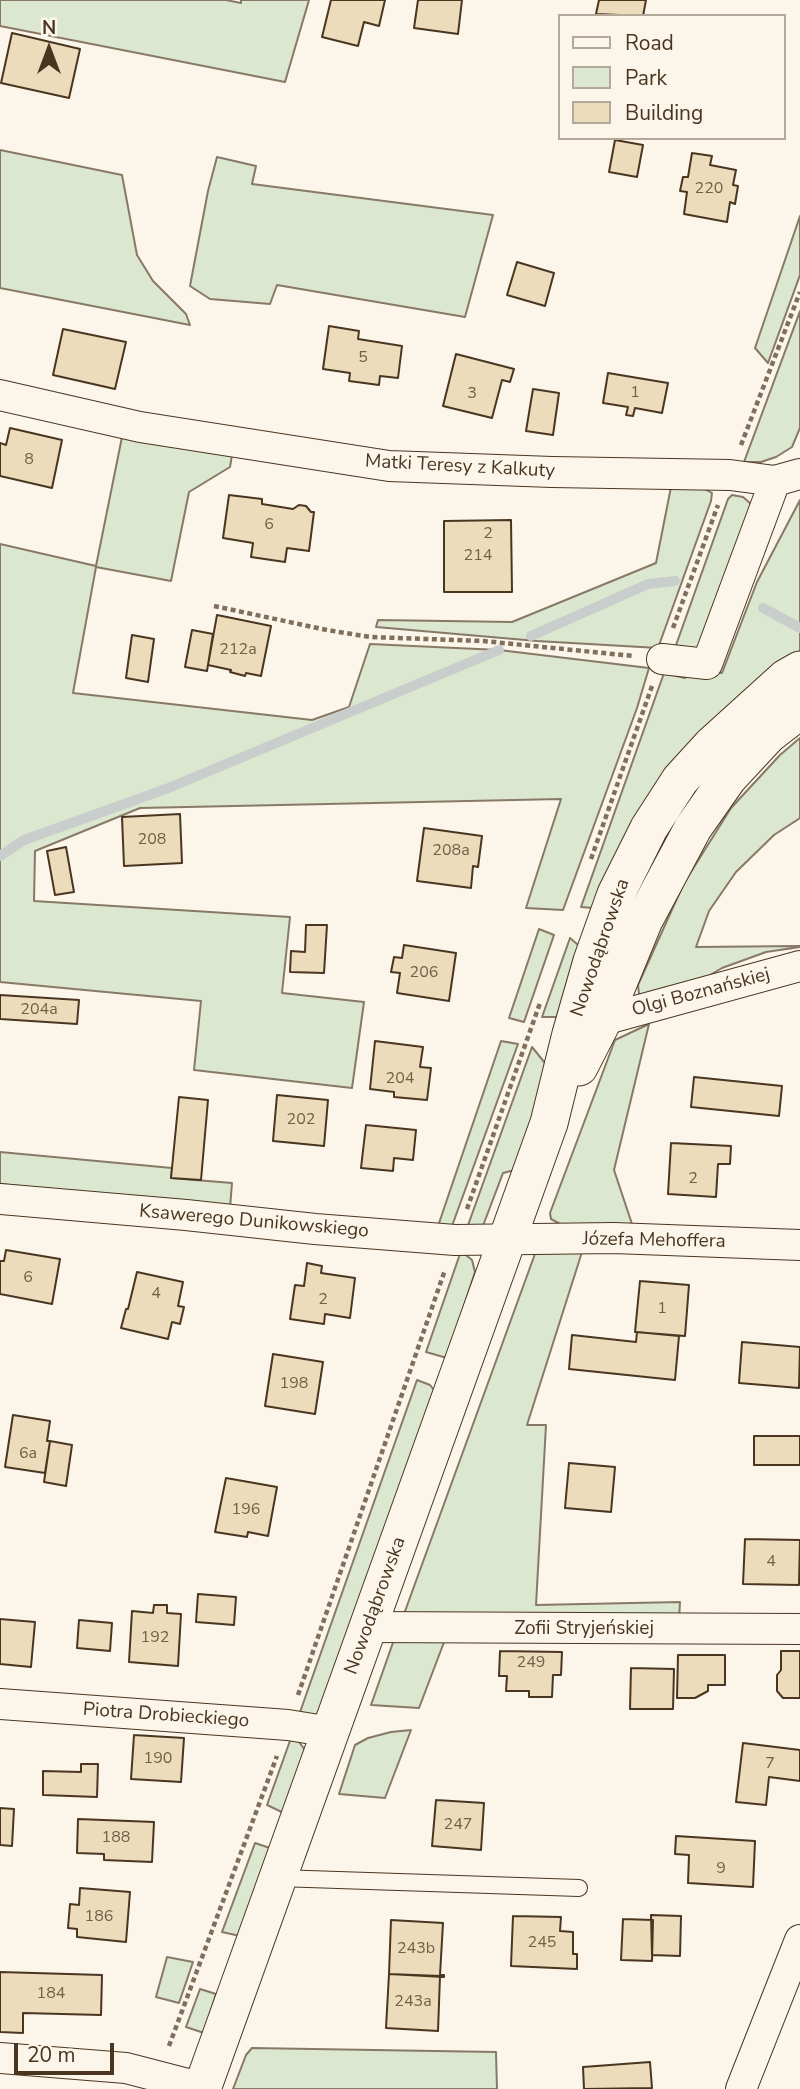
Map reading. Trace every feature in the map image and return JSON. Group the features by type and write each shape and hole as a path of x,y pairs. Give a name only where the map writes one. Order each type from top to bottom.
{"street":[{"name":"Matki Teresy z Kalkuty","path":"0,395 140,427 389,466 787,477"},
{"path":"662,659 707,664 787,477"},
{"name":"Nowodąbrowska","path":"202,2088 549,1124 592,961 616,894 649,828 680,780 712,745 786,678 800,670"},
{"name":"Nowodąbrowska","path":"549,1124 603,1020 644,920 692,828 752,752 768,735 800,710"},
{"name":"Olgi Boznańskiej","path":"603,1020 800,966"},
{"name":"Ksawerego Dunikowskiego","path":"0,1199 186,1215 315,1230 456,1240 508,1240"},
{"name":"Józefa Mehoffera","path":"508,1240 614,1238 800,1245"},
{"name":"Zofii Stryjeńskiej","path":"368,1627 800,1629"},
{"name":"Piotra Drobieckiego","path":"0,1704 288,1725 331,1731"},
{"path":"741,2089 800,1940"},
{"path":"0,2058 126,2068 202,2088"}],"lane":[{"path":"278,1878 579,1888"}],"path":[{"path":"730,475 800,292"},
{"path":"214,606 370,637 484,642 662,659"},
{"path":"158,2076 288,1725 456,1240"}],"green space":[{"path":"0,0 226,0 241,3 241,0 309,0 285,82 0,26"},
{"path":"0,150 122,175 137,255 153,281 186,314 190,325 0,288"},
{"path":"217,157 256,166 252,184 493,215 465,317 277,285 270,304 210,299 190,286"},
{"path":"800,216 800,275 768,363 755,348"},
{"path":"800,311 800,428 792,447 776,457 761,462 744,462"},
{"path":"122,437 232,455 230,467 189,492 171,581 96,567 73,693 312,720 349,707 370,644 499,650 649,668 563,910 526,908 561,799 140,808 35,851 34,901 290,917 282,993 364,1002 352,1088 194,1070 201,1001 0,982 0,544 96,566"},
{"path":"671,487 703,488 712,493 658,648 376,627 378,620 512,622 656,563"},
{"path":"732,495 743,497 751,504 698,654 675,648 728,499"},
{"path":"800,500 800,651 710,725 593,908 581,907 664,673 685,678 695,672 722,673 757,582"},
{"path":"800,738 800,818 774,835 736,872 709,911 696,947 800,947 766,952 722,968 683,991 646,997 639,994 638,985 684,883 731,808 780,755"},
{"path":"539,929 554,935 524,1022 509,1018"},
{"path":"570,938 585,951 565,1017 542,1017"},
{"path":"649,1024 614,1170 632,1224 562,1225 551,1219 550,1213 615,1040"},
{"path":"501,1041 518,1044 452,1226 438,1226"},
{"path":"532,1047 549,1068 515,1170 503,1173 481,1231 467,1228"},
{"path":"0,1152 172,1168 171,1178 232,1183 230,1208 0,1184"},
{"path":"461,1251 472,1260 475,1272 447,1358 426,1352"},
{"path":"536,1251 582,1252 527,1425 546,1425 536,1605 680,1602 679,1621 404,1614"},
{"path":"417,1380 430,1385 434,1390 318,1715 299,1715"},
{"path":"396,1634 446,1637 419,1708 371,1705"},
{"path":"411,1730 385,1798 339,1794 355,1745 368,1738"},
{"path":"291,1738 299,1742 305,1750 284,1813 267,1805"},
{"path":"255,1843 270,1848 240,1936 222,1932"},
{"path":"167,1957 193,1962 179,2003 156,1997"},
{"path":"200,1989 216,1994 204,2033 186,2027"},
{"path":"252,2048 496,2052 497,2089 233,2089 246,2055"}],"building":[{"path":"331,0 385,0 379,26 364,22 358,46 322,37"},
{"path":"418,0 462,0 458,34 414,28"},
{"path":"599,0 646,0 643,14 596,14"},
{"path":"12,33 80,49 69,98 1,83"},
{"path":"615,140 643,145 637,177 609,172"},
{"path":"692,153 712,156 710,165 736,170 733,185 738,186 735,204 730,202 727,222 684,214 687,192 680,191 683,177 688,177"},
{"path":"517,262 554,273 545,306 507,295"},
{"path":"329,326 359,331 358,339 402,346 398,378 380,376 379,385 349,381 350,373 323,369"},
{"path":"63,329 126,342 115,389 53,375"},
{"path":"456,354 514,369 510,382 502,380 492,418 443,406"},
{"path":"608,373 668,383 662,413 635,408 633,416 626,415 628,407 603,403"},
{"path":"533,389 559,393 553,435 526,431"},
{"path":"10,428 62,440 52,488 0,476 0,443 6,445"},
{"path":"229,495 262,499 262,504 293,509 299,505 306,506 314,512 309,551 287,548 285,562 251,557 253,543 223,538"},
{"path":"511,520 512,592 444,592 444,521"},
{"path":"217,615 271,626 261,676 246,673 245,676 208,665"},
{"path":"192,630 213,634 207,671 185,667"},
{"path":"132,635 154,639 148,682 126,678"},
{"path":"180,814 182,863 124,866 122,817"},
{"path":"424,828 482,836 478,867 473,866 471,888 417,881"},
{"path":"66,847 74,892 55,895 47,851"},
{"path":"306,925 327,925 324,973 290,972 291,951 305,952"},
{"path":"404,945 456,953 449,1001 397,993 400,973 391,972 394,957 402,958"},
{"path":"0,995 79,1000 77,1024 0,1019"},
{"path":"375,1041 423,1047 420,1067 431,1068 427,1100 394,1097 394,1092 370,1089"},
{"path":"694,1077 782,1086 779,1116 691,1107"},
{"path":"277,1095 328,1100 324,1146 273,1141"},
{"path":"179,1097 208,1100 201,1180 171,1178"},
{"path":"366,1125 416,1130 413,1160 394,1158 393,1171 361,1168"},
{"path":"671,1143 731,1146 730,1164 718,1164 716,1197 668,1194"},
{"path":"6,1250 60,1259 52,1304 0,1294 0,1261 4,1261"},
{"path":"307,1263 322,1266 321,1273 355,1278 350,1318 325,1314 324,1324 290,1319 295,1285 304,1286"},
{"path":"137,1272 183,1282 178,1306 184,1307 180,1324 172,1322 168,1339 121,1328"},
{"path":"640,1281 689,1285 685,1336 635,1332"},
{"path":"637,1332 679,1336 675,1380 569,1369 572,1335 636,1342"},
{"path":"742,1342 800,1347 799,1388 739,1383"},
{"path":"273,1354 323,1362 315,1414 265,1406"},
{"path":"13,1415 50,1421 45,1473 5,1467"},
{"path":"754,1436 800,1436 800,1465 754,1465"},
{"path":"50,1441 72,1445 66,1486 44,1482"},
{"path":"569,1463 615,1467 611,1512 565,1508"},
{"path":"226,1478 277,1487 268,1536 248,1532 247,1537 215,1532"},
{"path":"745,1539 800,1540 799,1585 743,1584"},
{"path":"198,1594 236,1597 234,1625 196,1622"},
{"path":"154,1605 167,1605 167,1613 181,1614 178,1666 129,1662 132,1611 153,1613"},
{"path":"0,1619 35,1622 31,1667 0,1664"},
{"path":"79,1620 112,1623 110,1651 77,1648"},
{"path":"500,1651 562,1652 561,1675 553,1675 552,1697 529,1697 529,1691 506,1691 507,1676 499,1676"},
{"path":"781,1651 800,1651 800,1698 783,1698 777,1691"},
{"path":"678,1655 725,1655 725,1685 708,1685 708,1691 695,1698 677,1698"},
{"path":"631,1668 674,1669 673,1709 630,1709"},
{"path":"134,1735 184,1738 181,1782 131,1779"},
{"path":"743,1743 800,1750 800,1781 769,1777 766,1805 736,1802"},
{"path":"81,1764 98,1764 97,1797 43,1795 43,1771 81,1772"},
{"path":"436,1800 484,1803 481,1850 432,1846"},
{"path":"0,1808 14,1809 12,1846 0,1845"},
{"path":"78,1819 154,1822 152,1862 104,1860 104,1854 77,1853"},
{"path":"676,1836 755,1841 753,1887 688,1883 689,1855 675,1854"},
{"path":"80,1888 130,1892 126,1942 77,1937 77,1929 68,1928 70,1904 79,1905"},
{"path":"651,1915 681,1916 680,1956 652,1955"},
{"path":"513,1916 561,1917 560,1931 573,1932 573,1954 577,1954 577,1969 511,1966"},
{"path":"623,1919 653,1920 652,1961 621,1960"},
{"path":"391,1920 443,1923 440,1975 444,1977 389,1974"},
{"path":"0,1972 102,1975 101,2015 23,2013 23,2033 0,2032"},
{"path":"389,1974 440,1976 438,2031 386,2028"},
{"path":"650,2062 652,2088 584,2089 583,2067"}],"waterway":[{"path":"531,636 648,584 675,581"},
{"path":"763,608 800,628"},
{"path":"0,856 24,840 166,789 499,650"}]}
